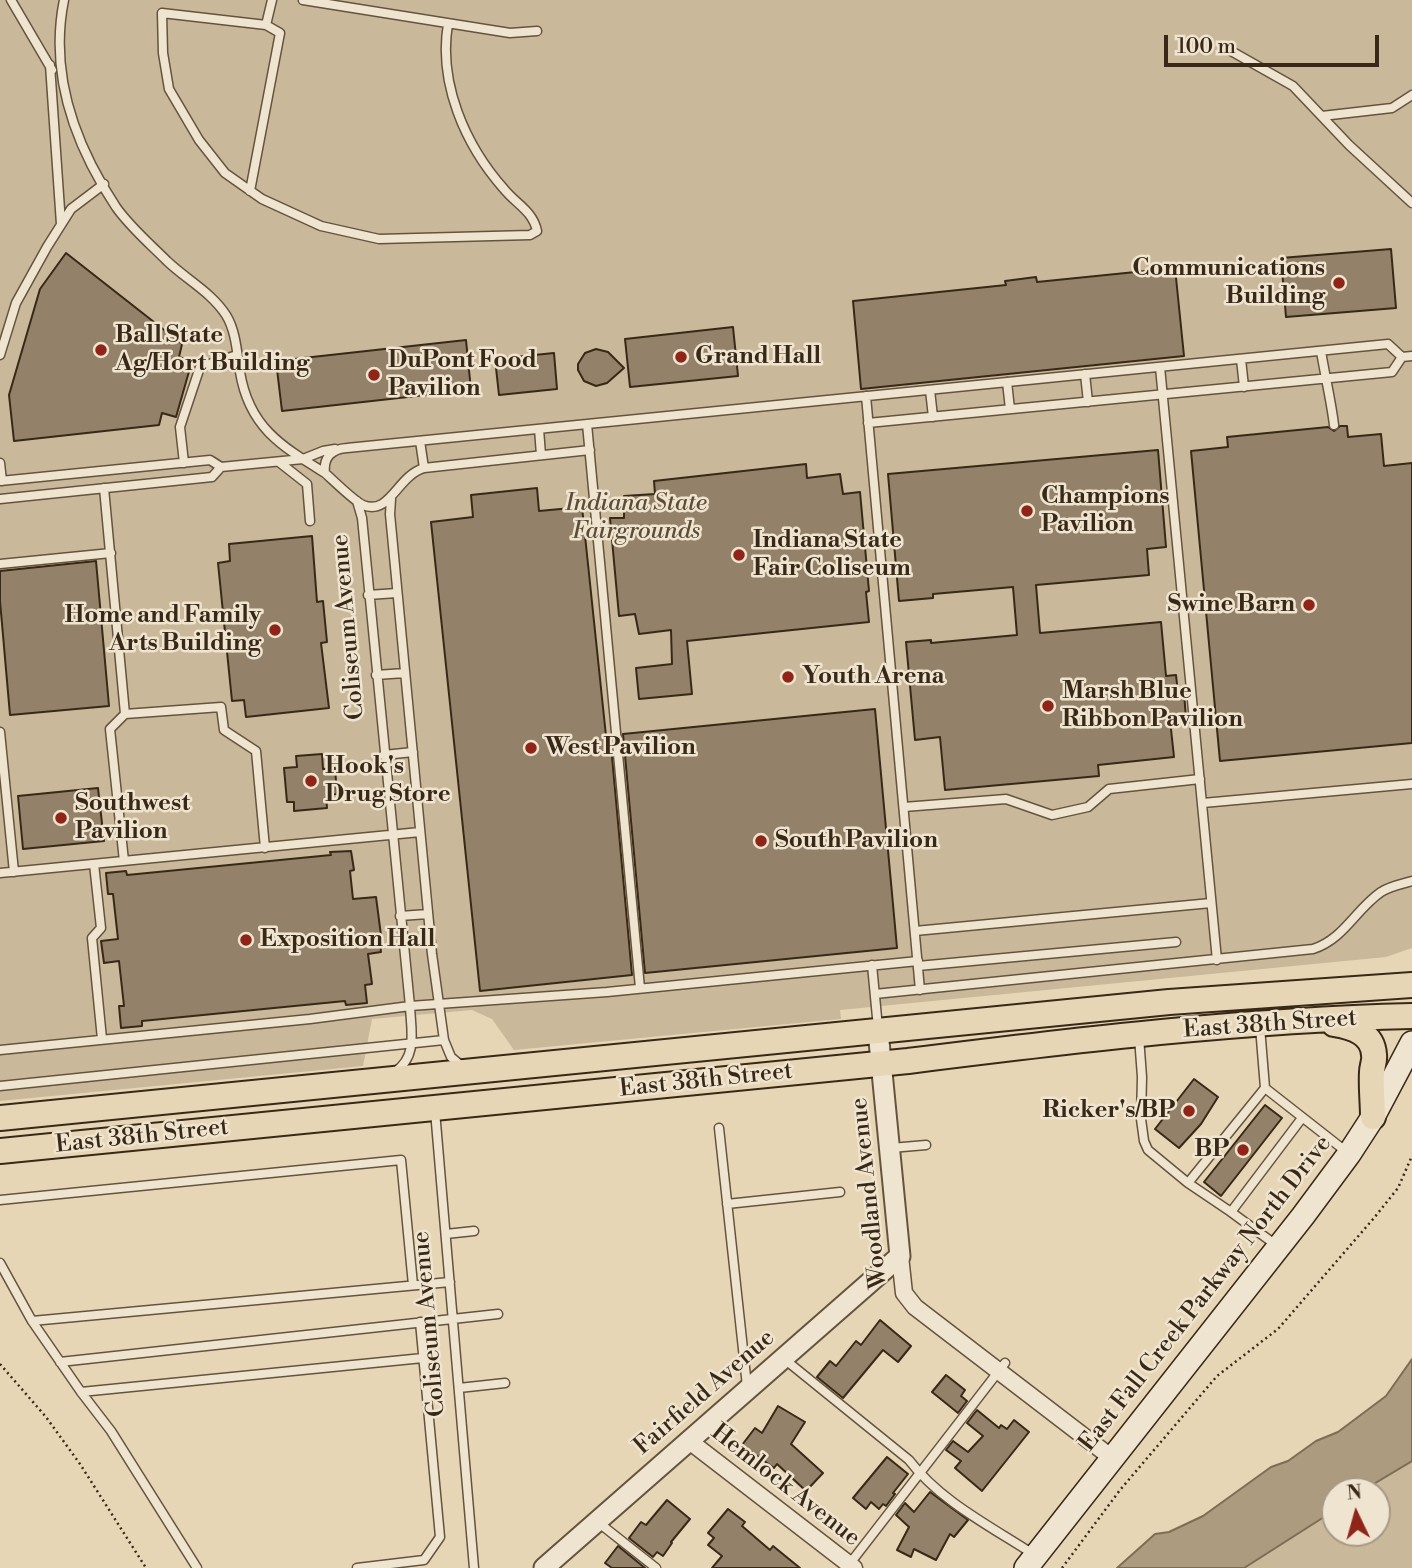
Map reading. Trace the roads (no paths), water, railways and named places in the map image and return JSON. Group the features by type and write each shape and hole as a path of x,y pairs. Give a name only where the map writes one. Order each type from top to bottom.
{"main road":[{"name":"East 38th Street","path":"0,1118 378,1081 433,1092 482,1070 1169,1002 1412,985"},
{"name":"East 38th Street","path":"0,1151 433,1092 881,1063 1260,1024 1412,1016"},
{"path":"1302,1021 1354,1028 1364,1034 1374,1055 1373,1116"},
{"name":"East Fall Creek Parkway North Drive","path":"1031,1562 1349,1154 1373,1116 1412,1043"}],"street":[{"name":"Woodland Avenue","path":"878,1031 903,1287 912,1304 1001,1367 1112,1458"},
{"name":"Fairfield Avenue","path":"544,1568 900,1256"},
{"name":"Hemlock Avenue","path":"688,1440 850,1567"}],"lane":[{"path":"11,0 64,89"},
{"path":"64,0 61,14 60,71 68,109 84,149 117,208 173,267 218,303 229,319 242,381 254,416 271,436 325,473 366,506 378,506 388,502 408,475 424,468 590,450"},
{"path":"266,24 272,0"},
{"path":"303,0 510,33 537,31"},
{"path":"250,191 280,33 266,24 162,13 163,52 169,89 199,140 221,167 250,191 262,199 321,226 379,239 530,235 537,231 534,218 505,191 478,158 465,129 446,65 444,44 448,24"},
{"path":"1224,47 1293,86 1349,145 1412,203"},
{"path":"50,65 61,224"},
{"path":"1322,116 1392,108 1412,95"},
{"path":"0,355 16,303 61,224 71,209 104,184"},
{"path":"0,463 1,481 210,460 221,467 303,459 323,451 338,449 1388,344 1409,356 1392,372 868,423"},
{"path":"1321,351 1334,425"},
{"path":"184,463 180,427 200,367 237,355"},
{"path":"1241,359 1244,387"},
{"path":"1160,367 1217,960"},
{"path":"1085,374 1088,402"},
{"path":"1007,382 1010,409"},
{"path":"930,390 933,417"},
{"path":"866,396 920,990"},
{"path":"587,424 640,988"},
{"path":"539,429 541,456"},
{"path":"421,441 424,468"},
{"path":"325,473 327,457 338,449"},
{"path":"279,462 307,484 310,521"},
{"path":"174,464 177,481"},
{"path":"0,499 212,477 221,467"},
{"path":"123,469 124,486"},
{"path":"62,492 66,474"},
{"path":"16,480 18,497"},
{"path":"104,488 125,714"},
{"name":"Coliseum Avenue","path":"392,496 390,514 428,914 447,1052"},
{"name":"Coliseum Avenue","path":"357,501 362,518 410,1006 410,1057"},
{"path":"0,564 111,553"},
{"path":"368,595 397,593"},
{"path":"376,675 405,673"},
{"path":"124,861 110,729 125,714 221,707 224,730 256,751 265,848"},
{"path":"0,732 14,872"},
{"path":"384,755 413,752"},
{"path":"904,807 1006,799 1052,815 1088,807 1109,789 1200,779"},
{"path":"1202,803 1412,784"},
{"path":"0,873 420,832"},
{"path":"94,864 101,928 92,938 102,1039"},
{"path":"875,994 1299,952 1324,946 1343,932 1378,894 1412,881"},
{"path":"915,931 1212,903"},
{"path":"400,916 428,914"},
{"path":"0,1049 310,1020 410,1006 640,988 872,965 1176,942"},
{"path":"872,965 878,1031"},
{"path":"1188,1183 1265,1088 1260,1024"},
{"path":"1139,1035 1141,1119 1148,1150 1188,1183 1278,1247"},
{"path":"0,1086 444,1040"},
{"path":"433,1092 447,1052 461,1066 482,1070"},
{"path":"378,1081 400,1069 410,1057 433,1092"},
{"path":"1265,1088 1349,1154"},
{"name":"Coliseum Avenue","path":"433,1092 474,1568"},
{"path":"1231,1212 1302,1118"},
{"path":"719,1128 747,1389"},
{"path":"889,1148 926,1145"},
{"path":"0,1200 401,1160 413,1284"},
{"path":"727,1203 840,1192"},
{"path":"446,1234 474,1231"},
{"path":"0,1263 32,1321 111,1430 197,1568"},
{"path":"32,1321 450,1282"},
{"path":"60,1362 498,1314"},
{"path":"357,1568 424,1560 440,1537 420,1322"},
{"path":"783,1357 909,1460 919,1473 1031,1562"},
{"path":"81,1392 423,1358"},
{"path":"850,1567 1001,1367"},
{"path":"459,1388 505,1384"},
{"path":"597,1521 656,1568"}],"place":[{"name":"Communications Building","path":"1339,283"},
{"name":"Ball State Ag/Hort Building","path":"101,350"},
{"name":"Grand Hall","path":"681,357"},
{"name":"DuPont Food Pavilion","path":"374,375"},
{"name":"Champions Pavilion","path":"1027,511"},
{"name":"Indiana State Fair Coliseum","path":"739,555"},
{"name":"Swine Barn","path":"1309,605"},
{"name":"Home and Family Arts Building","path":"275,630"},
{"name":"Youth Arena","path":"788,677"},
{"name":"Marsh Blue Ribbon Pavilion","path":"1048,706"},
{"name":"West Pavilion","path":"531,748"},
{"name":"Hook's Drug Store","path":"311,781"},
{"name":"Southwest Pavilion","path":"61,818"},
{"name":"South Pavilion","path":"761,841"},
{"name":"Exposition Hall","path":"246,940"},
{"name":"Ricker's/BP","path":"1189,1111"},
{"name":"BP","path":"1243,1150"}],"park label":[{"name":"Indiana State Fairgrounds","path":"636,518"}]}
